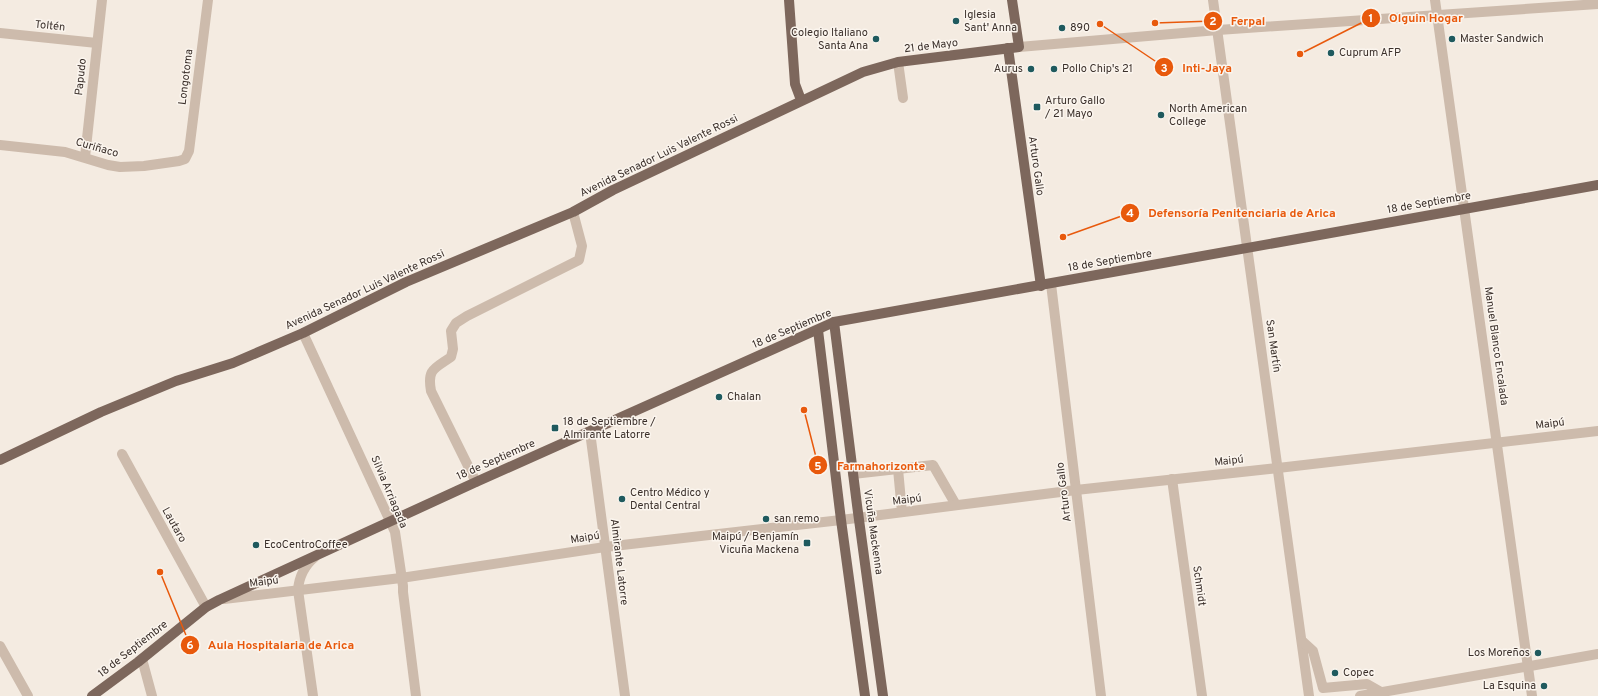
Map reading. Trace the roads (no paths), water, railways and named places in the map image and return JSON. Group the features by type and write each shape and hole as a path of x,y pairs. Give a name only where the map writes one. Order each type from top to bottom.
{"main road":[{"path":"788,0 794,84 801,100"},
{"path":"1012,0 1019,47"},
{"name":"21 de Mayo","path":"801,100 863,72 898,62 1019,47"},
{"name":"Arturo Gallo","path":"1008,48 1046,285"},
{"name":"Avenida Senador Luis Valente Rossi","path":"0,460 101,412 176,381 233,363 303,333 406,282 573,212 613,190 801,100"},
{"name":"18 de Septiembre","path":"92,696 142,659 206,607 219,600 476,482 834,322 1598,185"},
{"name":"Vicuña Mackenna","path":"834,322 858,518 883,696"},
{"path":"818,330 840,520 865,696"}],"street":[{"name":"Papudo","path":"85,157 102,0"},
{"name":"Longotoma","path":"186,157 189,151 208,0"},
{"name":"San Martín","path":"1213,0 1309,696"},
{"name":"Manuel Blanco Encalada","path":"1435,0 1532,696"},
{"name":"21 de Mayo","path":"1019,47 1218,30 1598,4"},
{"name":"Toltén","path":"0,33 97,43"},
{"path":"898,62 903,98"},
{"name":"Curiñaco","path":"0,145 56,150 85,157 108,165 134,167 179,161 186,157"},
{"path":"476,482 430,391 428,379 433,370 451,357 453,349 451,331 456,323 467,316 579,260 582,246 573,212"},
{"name":"Arturo Gallo","path":"1046,285 1076,490 1100,696"},
{"name":"Silvia Arriagada","path":"303,333 395,532 416,696"},
{"name":"Maipú","path":"219,600 401,578 605,547 858,518 1076,490 1598,431"},
{"name":"Almirante Latorre","path":"590,432 625,696"},
{"name":"Lautaro","path":"122,454 206,607"},
{"path":"853,474 933,465 956,505"},
{"path":"898,469 902,512"},
{"name":"Schmidt","path":"1172,480 1202,696"},
{"path":"313,696 298,590 304,568 318,554"},
{"path":"1302,641 1313,651 1323,688 1367,684 1381,692"},
{"path":"0,646 28,696"},
{"path":"1360,696 1598,654"},
{"path":"142,659 152,696"}],"place":[{"name":"Iglesia Sant' Anna","path":"956,21"},
{"name":"Ferpal","path":"1155,23"},
{"name":"Inti-Jaya","path":"1100,24"},
{"name":"890","path":"1062,28"},
{"name":"Colegio Italiano Santa Ana","path":"876,39"},
{"name":"Master Sandwich","path":"1452,39"},
{"name":"Cuprum AFP","path":"1331,53"},
{"name":"Olguin Hogar","path":"1300,54"},
{"name":"Aurus","path":"1031,69"},
{"name":"Pollo Chip's 21","path":"1054,69"},
{"name":"Arturo Gallo / 21 Mayo","path":"1037,107"},
{"name":"North American College","path":"1161,115"},
{"name":"Defensoría Penitenciaria de Arica","path":"1063,237"},
{"name":"Chalan","path":"719,397"},
{"name":"Farmahorizonte","path":"804,410"},
{"name":"18 de Septiembre / Almirante Latorre","path":"555,428"},
{"name":"Centro Médico y Dental Central","path":"622,499"},
{"name":"san remo","path":"766,519"},
{"name":"Maipú / Benjamín Vicuña Mackena","path":"807,543"},
{"name":"EcoCentroCoffee","path":"256,545"},
{"name":"Aula Hospitalaria de Arica","path":"160,572"},
{"name":"Los Moreños","path":"1538,653"},
{"name":"Copec","path":"1335,673"},
{"name":"La Esquina","path":"1544,686"}]}
